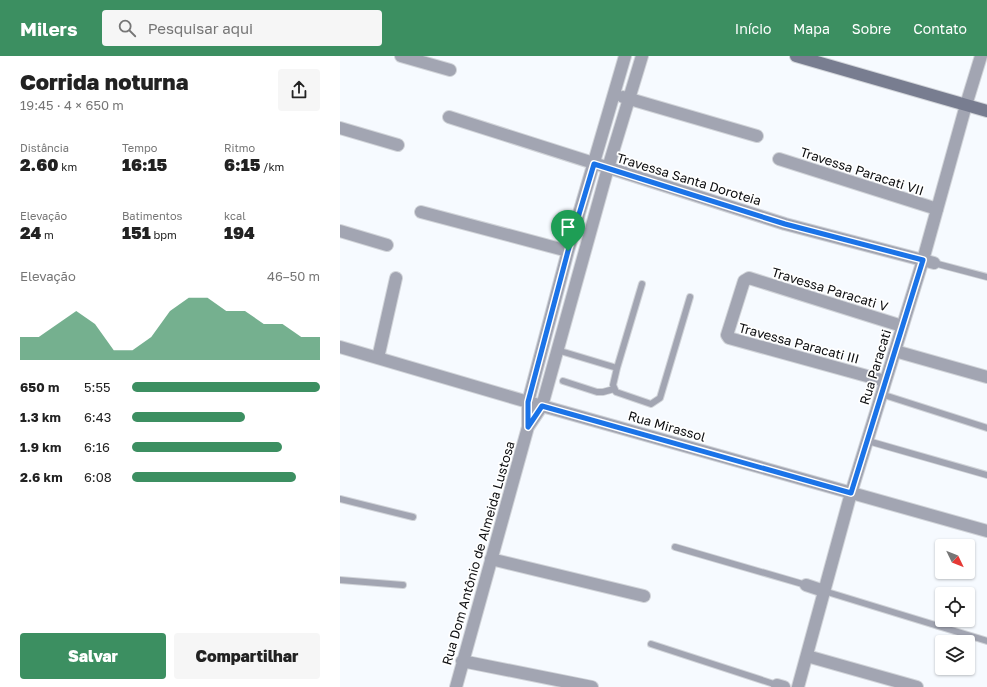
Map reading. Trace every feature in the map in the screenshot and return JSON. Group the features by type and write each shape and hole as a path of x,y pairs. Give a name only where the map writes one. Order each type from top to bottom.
{"main road":[{"path":"796,56 820,59 987,111"}],"street":[{"path":"401,56 450,70"},
{"name":"Rua Dom Antônio de Almeida Lustosa","path":"456,687 528,427 528,402 568,251 625,56"},
{"name":"Rua Dom Antônio de Almeida Lustosa","path":"528,427 542,406 608,168 642,56"},
{"name":"Rua Paracati","path":"798,687 851,493 881,394 902,326 928,262 937,209 981,56"},
{"path":"614,95 757,136"},
{"name":"Travessa Santa Doroteia","path":"449,117 785,224 928,262"},
{"path":"340,128 398,145"},
{"name":"Travessa Paracati VII","path":"778,159 937,209"},
{"path":"421,212 568,251"},
{"path":"340,231 387,245"},
{"path":"378,358 396,278"},
{"name":"Travessa Paracati V","path":"729,338 727,335 744,281 749,278 902,326"},
{"name":"Travessa Paracati III","path":"729,338 885,381"},
{"name":"Rua Mirassol","path":"340,347 542,406 987,531"},
{"path":"895,351 987,377"},
{"path":"491,559 644,596"},
{"path":"806,585 824,590"},
{"path":"807,656 917,687"},
{"path":"462,661 592,687"}],"lane":[{"path":"928,262 987,277"},
{"path":"642,284 613,385 614,389 620,394 651,404 660,398 690,296"},
{"path":"557,350 617,368"},
{"path":"563,381 597,392 614,389"},
{"path":"881,394 987,428"},
{"path":"868,441 987,475"},
{"path":"340,499 413,517"},
{"path":"675,547 806,585"},
{"path":"340,580 404,585"},
{"path":"824,590 987,641"},
{"path":"651,644 780,686"}],"route":[{"path":"594,164 785,224 923,260 851,493 542,406 528,427 528,402 568,251 594,164"}]}
